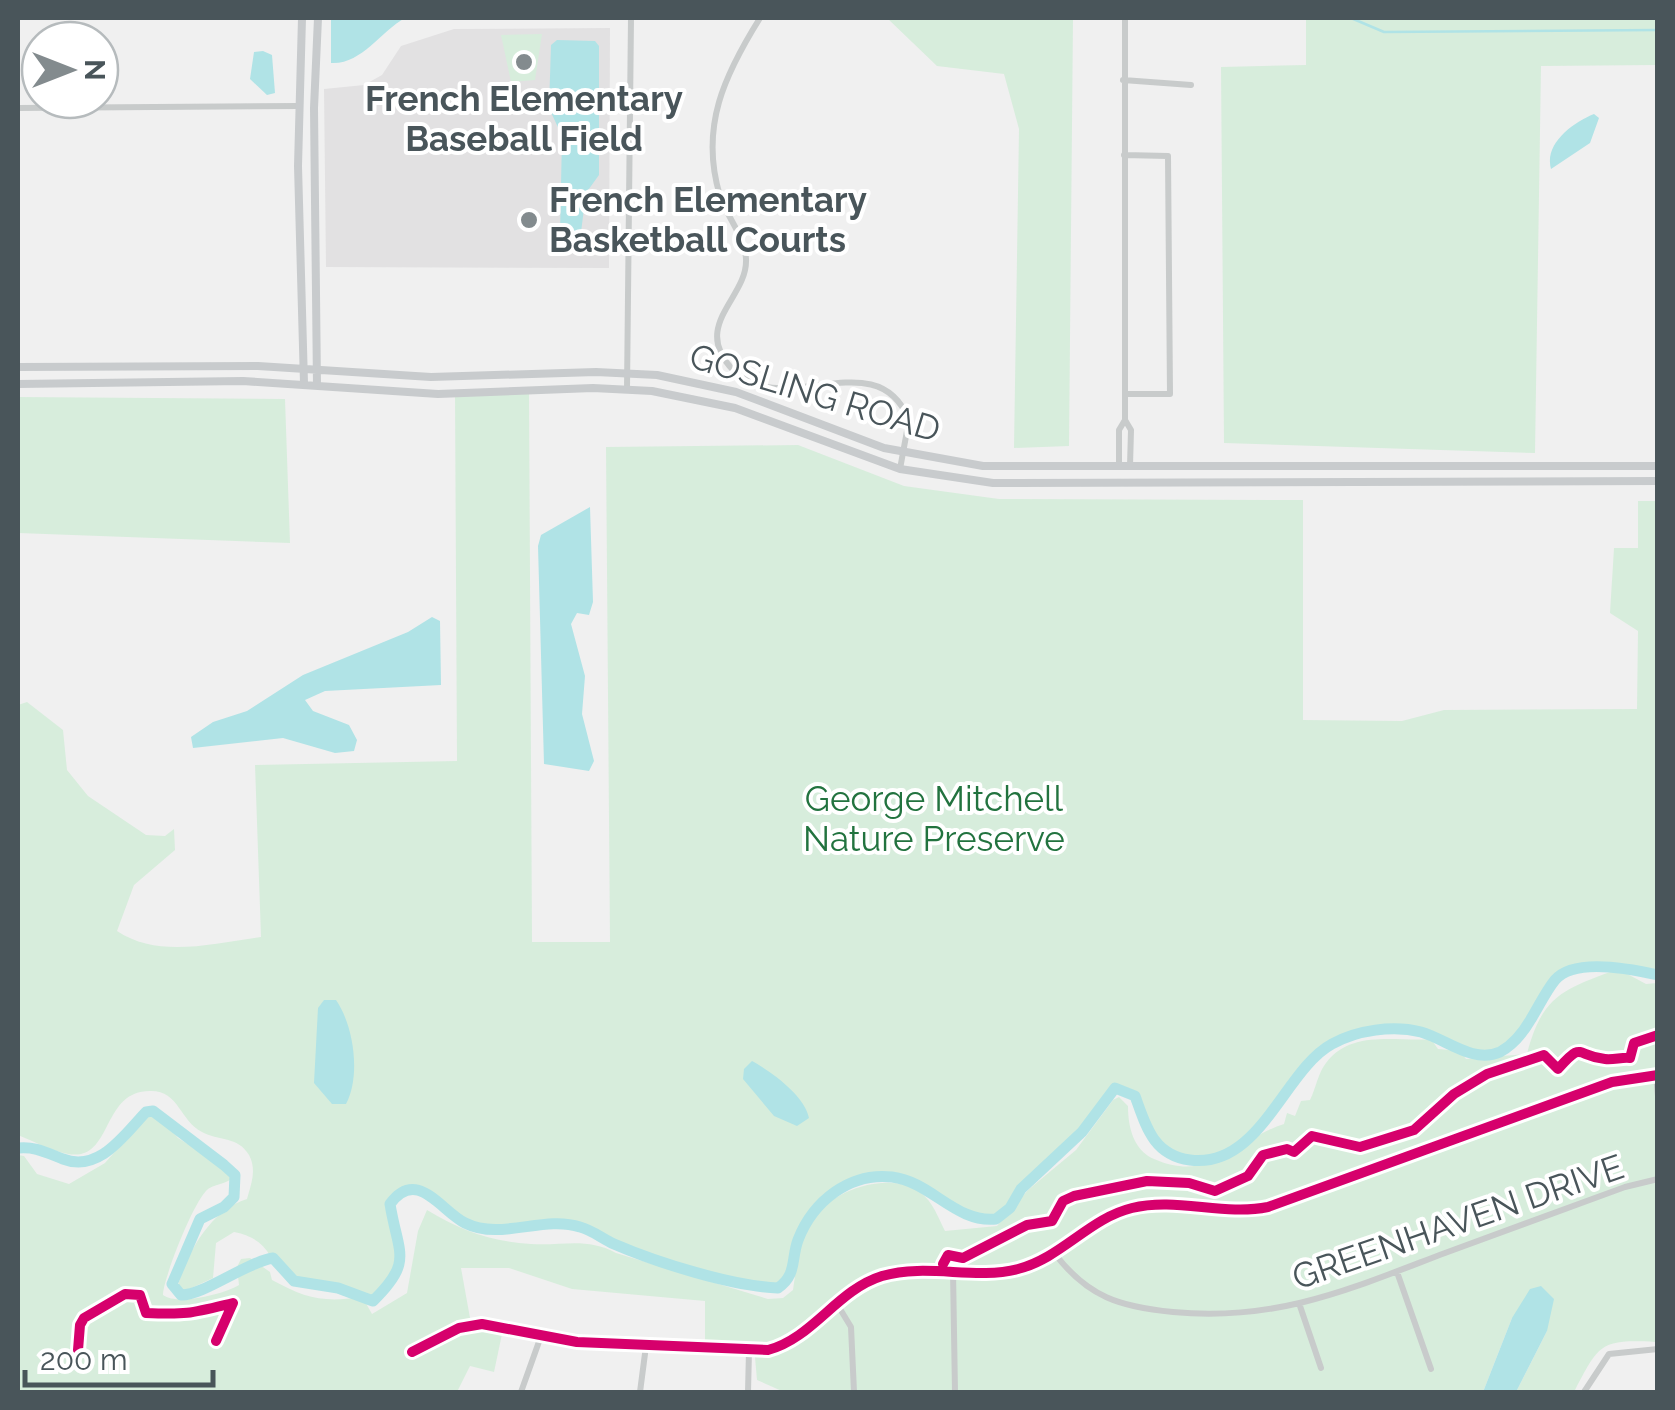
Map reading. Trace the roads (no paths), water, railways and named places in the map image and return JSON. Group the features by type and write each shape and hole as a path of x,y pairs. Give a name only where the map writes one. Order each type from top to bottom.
{"main road":[{"path":"302,18 298,106 304,384"},
{"path":"317,386 318,18"},
{"name":"GOSLING ROAD","path":"18,367 302,368 444,378 627,374 723,388 904,454 983,466 1658,464"},
{"name":"GOSLING ROAD","path":"18,384 304,384 438,394 627,389 682,395 735,408 900,469 993,483 1658,481"}],"street":[{"path":"627,389 631,18"},
{"path":"760,18 722,81 712,128 716,181 746,254 743,277 720,317 723,354 743,378 767,388 790,390 845,381 880,388 896,400 908,420 900,469"},
{"path":"1125,18 1125,420 1132,430 1125,466"},
{"path":"1123,80 1191,85"},
{"path":"18,108 298,106"},
{"path":"1124,155 1168,156 1170,394 1125,394"},
{"path":"412,1352 471,1325 646,1346 749,1351 789,1343 837,1304 880,1277 1017,1270 1056,1254 1131,1208 1155,1205 1229,1211 1268,1207 1612,1082 1657,1075 1658,1096"},
{"name":"GREENHAVEN DRIVE","path":"1056,1254 1094,1294 1132,1308 1226,1316 1300,1306 1625,1187 1658,1179"},
{"path":"954,1271 955,1392"},
{"path":"1397,1272 1431,1369"},
{"path":"837,1304 851,1328 854,1392"},
{"path":"1300,1306 1321,1368"},
{"path":"522,1392 541,1336"},
{"path":"640,1392 646,1346"},
{"path":"1584,1392 1609,1354 1658,1350"},
{"path":"748,1392 749,1351"}],"water":[{"path":"331,18 405,18 352,59 331,63"},
{"path":"557,40 595,41 599,46 599,175 586,193 580,240 560,235 562,136 549,108 551,45"},
{"path":"254,52 272,55 275,93 267,95 250,79"},
{"path":"1594,114 1599,118 1590,143 1551,169 1556,143 1569,129"},
{"path":"590,507 593,602 589,615 577,613 571,624 585,676 582,714 594,761 589,771 544,764 538,546 541,535"},
{"path":"432,617 440,621 441,685 325,691 305,700 313,711 349,725 357,740 354,751 335,753 283,738 193,748 191,737 213,722 247,711 303,675 408,632"},
{"path":"324,1000 336,1000 351,1037 353,1080 346,1104 332,1104 314,1083 318,1008"},
{"path":"752,1061 794,1093 809,1118 797,1126 774,1116 743,1079 744,1069"},
{"path":"1541,1286 1554,1299 1547,1331 1516,1392 1483,1392 1512,1318 1530,1289"}],"waterway":[{"path":"1351,18 1384,32 1658,30"},
{"path":"18,1148 35,1149 76,1162 88,1161 110,1149 146,1112 153,1111 224,1165 235,1175 234,1197 200,1219 172,1284 181,1295 273,1258 294,1281 338,1288 373,1301 399,1266 390,1204 410,1190 429,1195 465,1223 479,1228 566,1224 673,1266 739,1283 778,1288 791,1272 796,1247 813,1213 848,1184 877,1177 906,1180 968,1215 996,1219 1010,1208 1021,1189 1082,1132 1115,1088 1135,1096 1153,1137 1167,1152 1190,1160 1214,1159 1253,1134 1299,1074 1315,1057 1342,1039 1375,1030 1410,1030 1470,1053 1490,1055 1505,1049 1518,1037 1552,984 1564,973 1604,967 1658,975"}],"place":[{"name":"French Elementary Baseball Field","path":"524,62"},
{"name":"French Elementary Basketball Courts","path":"529,220"}],"park label":[{"name":"George Mitchell Nature Preserve","path":"934,819"}]}
